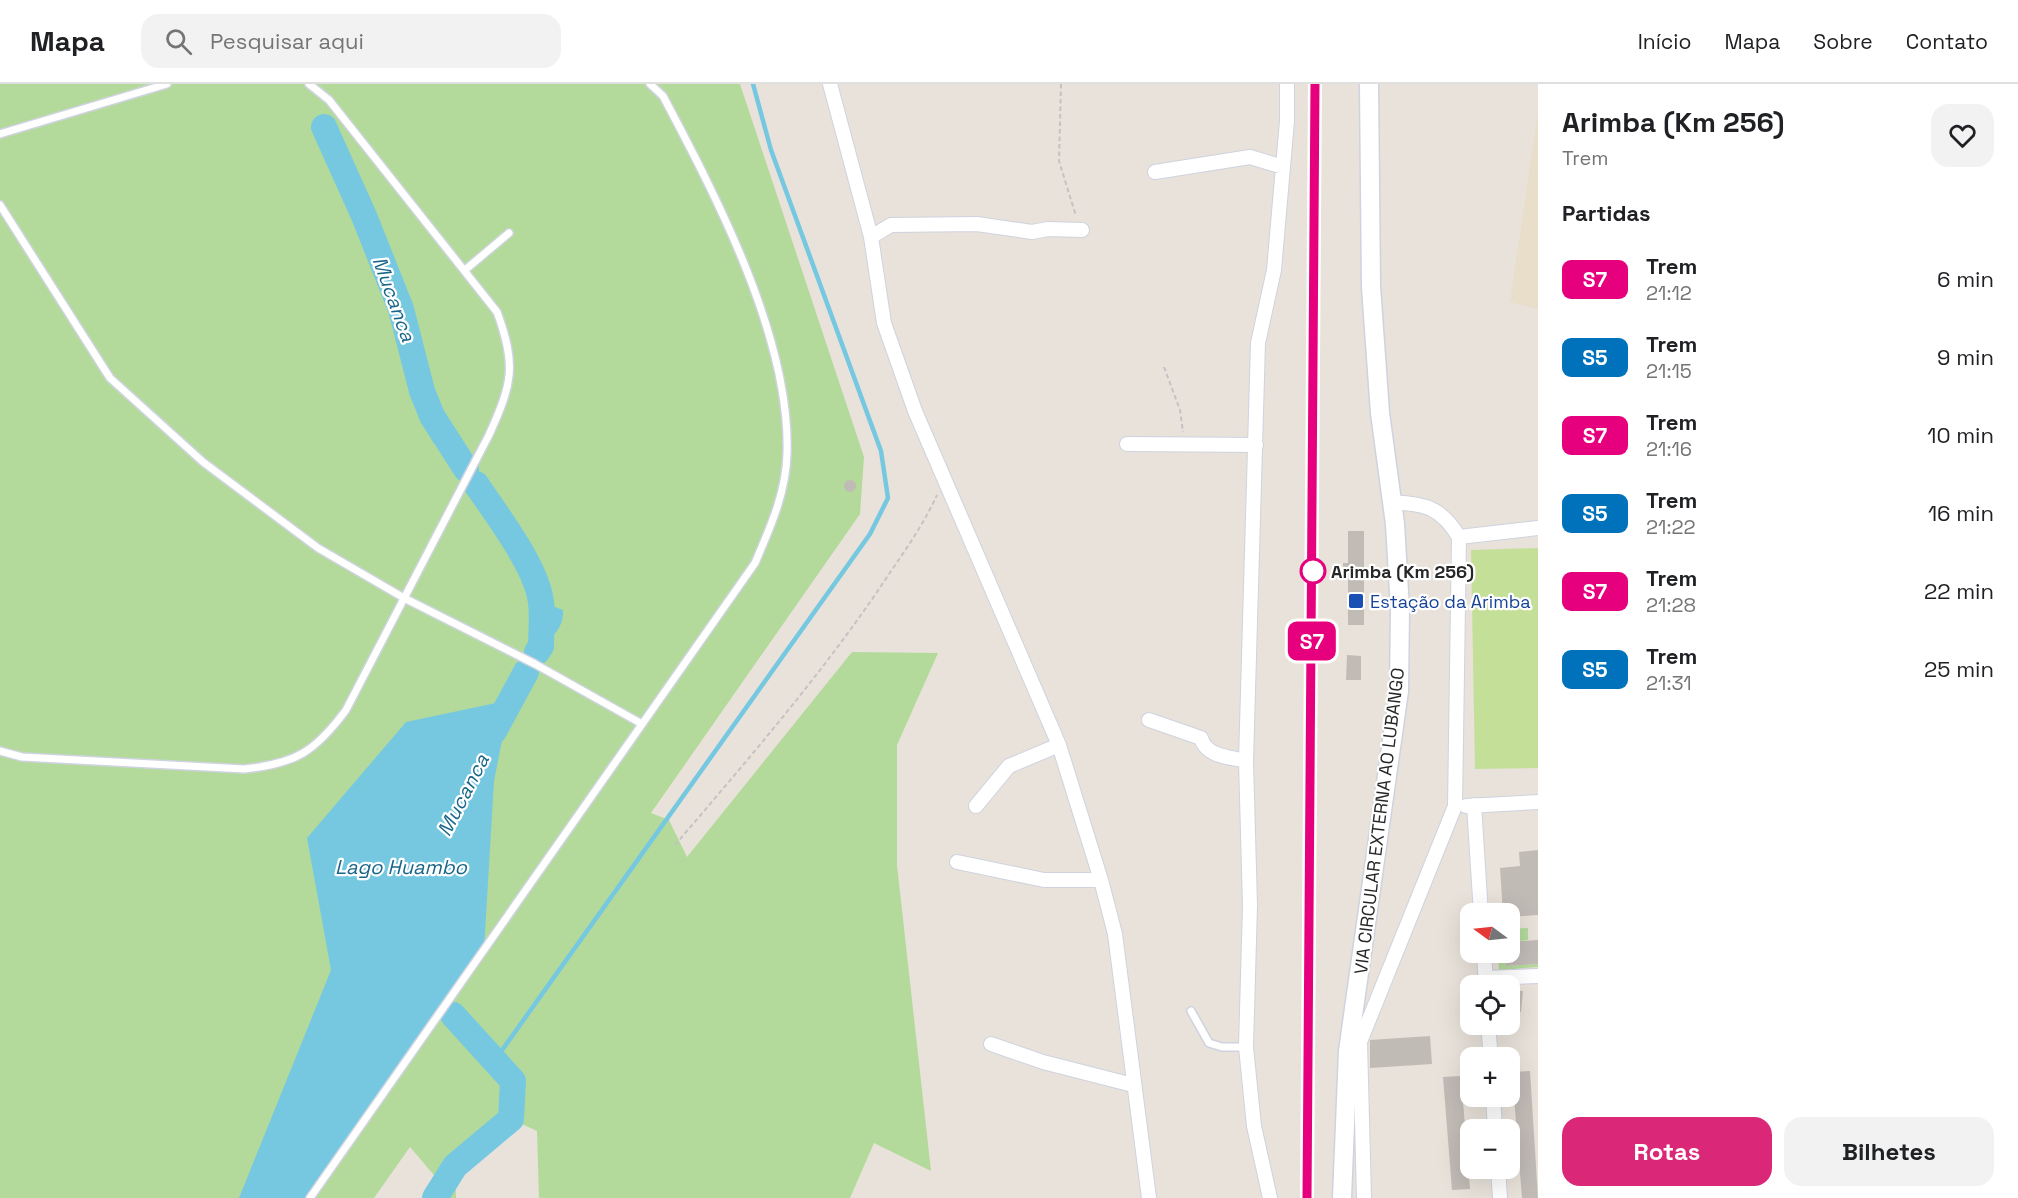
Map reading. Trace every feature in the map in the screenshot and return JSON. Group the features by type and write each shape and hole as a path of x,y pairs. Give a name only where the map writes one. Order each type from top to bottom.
{"main road":[{"name":"VIA CIRCULAR EXTERNA AO LUBANGO","path":"1342,1198 1348,1051 1399,691 1400,609 1392,502 1380,413 1371,287 1369,84"}],"street":[{"path":"831,84 871,237 884,323 915,411 945,476 1059,745 1101,880 1115,934 1149,1198"},
{"path":"1270,1198 1254,1126 1246,1047 1250,905 1246,760 1258,343 1274,270 1287,84"},
{"path":"1155,172 1250,158 1283,167"},
{"path":"871,237 891,225 977,224 1032,232 1048,229 1082,230"},
{"path":"1127,444 1256,445"},
{"path":"1364,1198 1360,1042 1455,806 1459,537 1448,519 1427,505 1392,502"},
{"path":"1459,537 1538,528"},
{"path":"1149,720 1201,738 1203,744 1211,752 1246,760"},
{"path":"976,806 1009,766 1059,745"},
{"path":"1455,806 1538,801"},
{"path":"1474,805 1480,903"},
{"path":"957,862 1044,880 1101,880"},
{"path":"1520,978 1538,976"},
{"path":"991,1044 1043,1062 1133,1085"},
{"path":"1499,1179 1500,1198"}],"lane":[{"path":"0,134 167,84"},
{"path":"0,751 22,757 244,769 270,766 294,759 314,747 345,710 489,435 502,405 510,374 509,344 497,312 329,100 309,84"},
{"path":"310,1198 755,563 778,509 787,456 786,405 765,323 717,198 663,96 650,84"},
{"path":"0,205 110,378 203,462 318,548 404,598 536,664 642,724"},
{"path":"465,270 510,233"},
{"path":"1191,1011 1209,1043 1222,1047 1246,1047"}],"path":[{"path":"1061,84 1059,161 1082,230"},
{"path":"1164,367 1180,410 1185,444"},
{"path":"675,845 760,746 856,622 925,521 945,476"}],"shaded area":[{"path":"1538,112 1538,309 1510,302"}],"green space":[{"path":"0,84 740,84 864,457 860,514 651,813 669,820 687,857 852,652 938,653 897,745 897,865 931,1171 874,1143 850,1198 539,1198 537,1131 511,1119 455,1166 456,1198 428,1198 439,1181 410,1147 374,1198 0,1198"},
{"path":"1538,548 1538,768 1475,769 1471,550"},
{"path":"1520,928 1528,928 1528,940 1520,941"},
{"path":"1499,963 1507,963 1507,966 1538,964 1538,967 1499,970"}],"water":[{"path":"432,416 461,437 463,451 461,458 444,452 431,439 433,431 428,421"},
{"path":"542,602 563,610 563,616 560,626 541,646 534,643 532,632"},
{"name":"Lago Huambo","path":"510,700 494,781 484,950 310,1198 239,1198 331,970 307,838 406,722"}],"building":[{"path":"850,480 856,486 850,492 844,486"},
{"name":"Estação da Arimba","path":"1348,531 1364,531 1364,625 1348,625 1348,577 1343,577 1343,563 1348,563"},
{"path":"1347,655 1361,656 1361,680 1346,680"},
{"path":"1538,850 1538,915 1520,916 1520,903 1502,903 1500,868 1520,866 1519,852"},
{"path":"1538,940 1538,964 1506,966 1506,963 1520,963 1520,941"},
{"path":"1520,991 1523,991 1520,1012"},
{"path":"1430,1036 1432,1064 1370,1068 1370,1040"},
{"path":"1530,1071 1538,1198 1522,1198 1520,1119 1516,1119 1515,1107 1520,1107 1520,1072"},
{"path":"1460,1076 1460,1107 1463,1107 1464,1119 1460,1119 1460,1179 1469,1179 1470,1189 1452,1190 1443,1077"}],"waterway":[{"path":"495,1060 870,534 888,498 881,451 771,150 753,84"},
{"name":"Mucanca","path":"324,127 364,216 401,309 422,391 432,416 466,469"},
{"name":"Mucanca","path":"476,484 515,542 538,589 542,619 541,646 537,652"},
{"name":"Mucanca","path":"494,731 526,672"},
{"name":"Mucanca","path":"435,1198 455,1166 511,1119 513,1081 453,1015"}],"railway":[{"path":"1307,1198 1315,84"}],"train":[{"name":"S7","path":"1307,1198 1315,84"}],"place":[{"name":"Arimba (Km 256)","path":"1313,571"},
{"name":"Estação da Arimba","path":"1356,601"}]}
